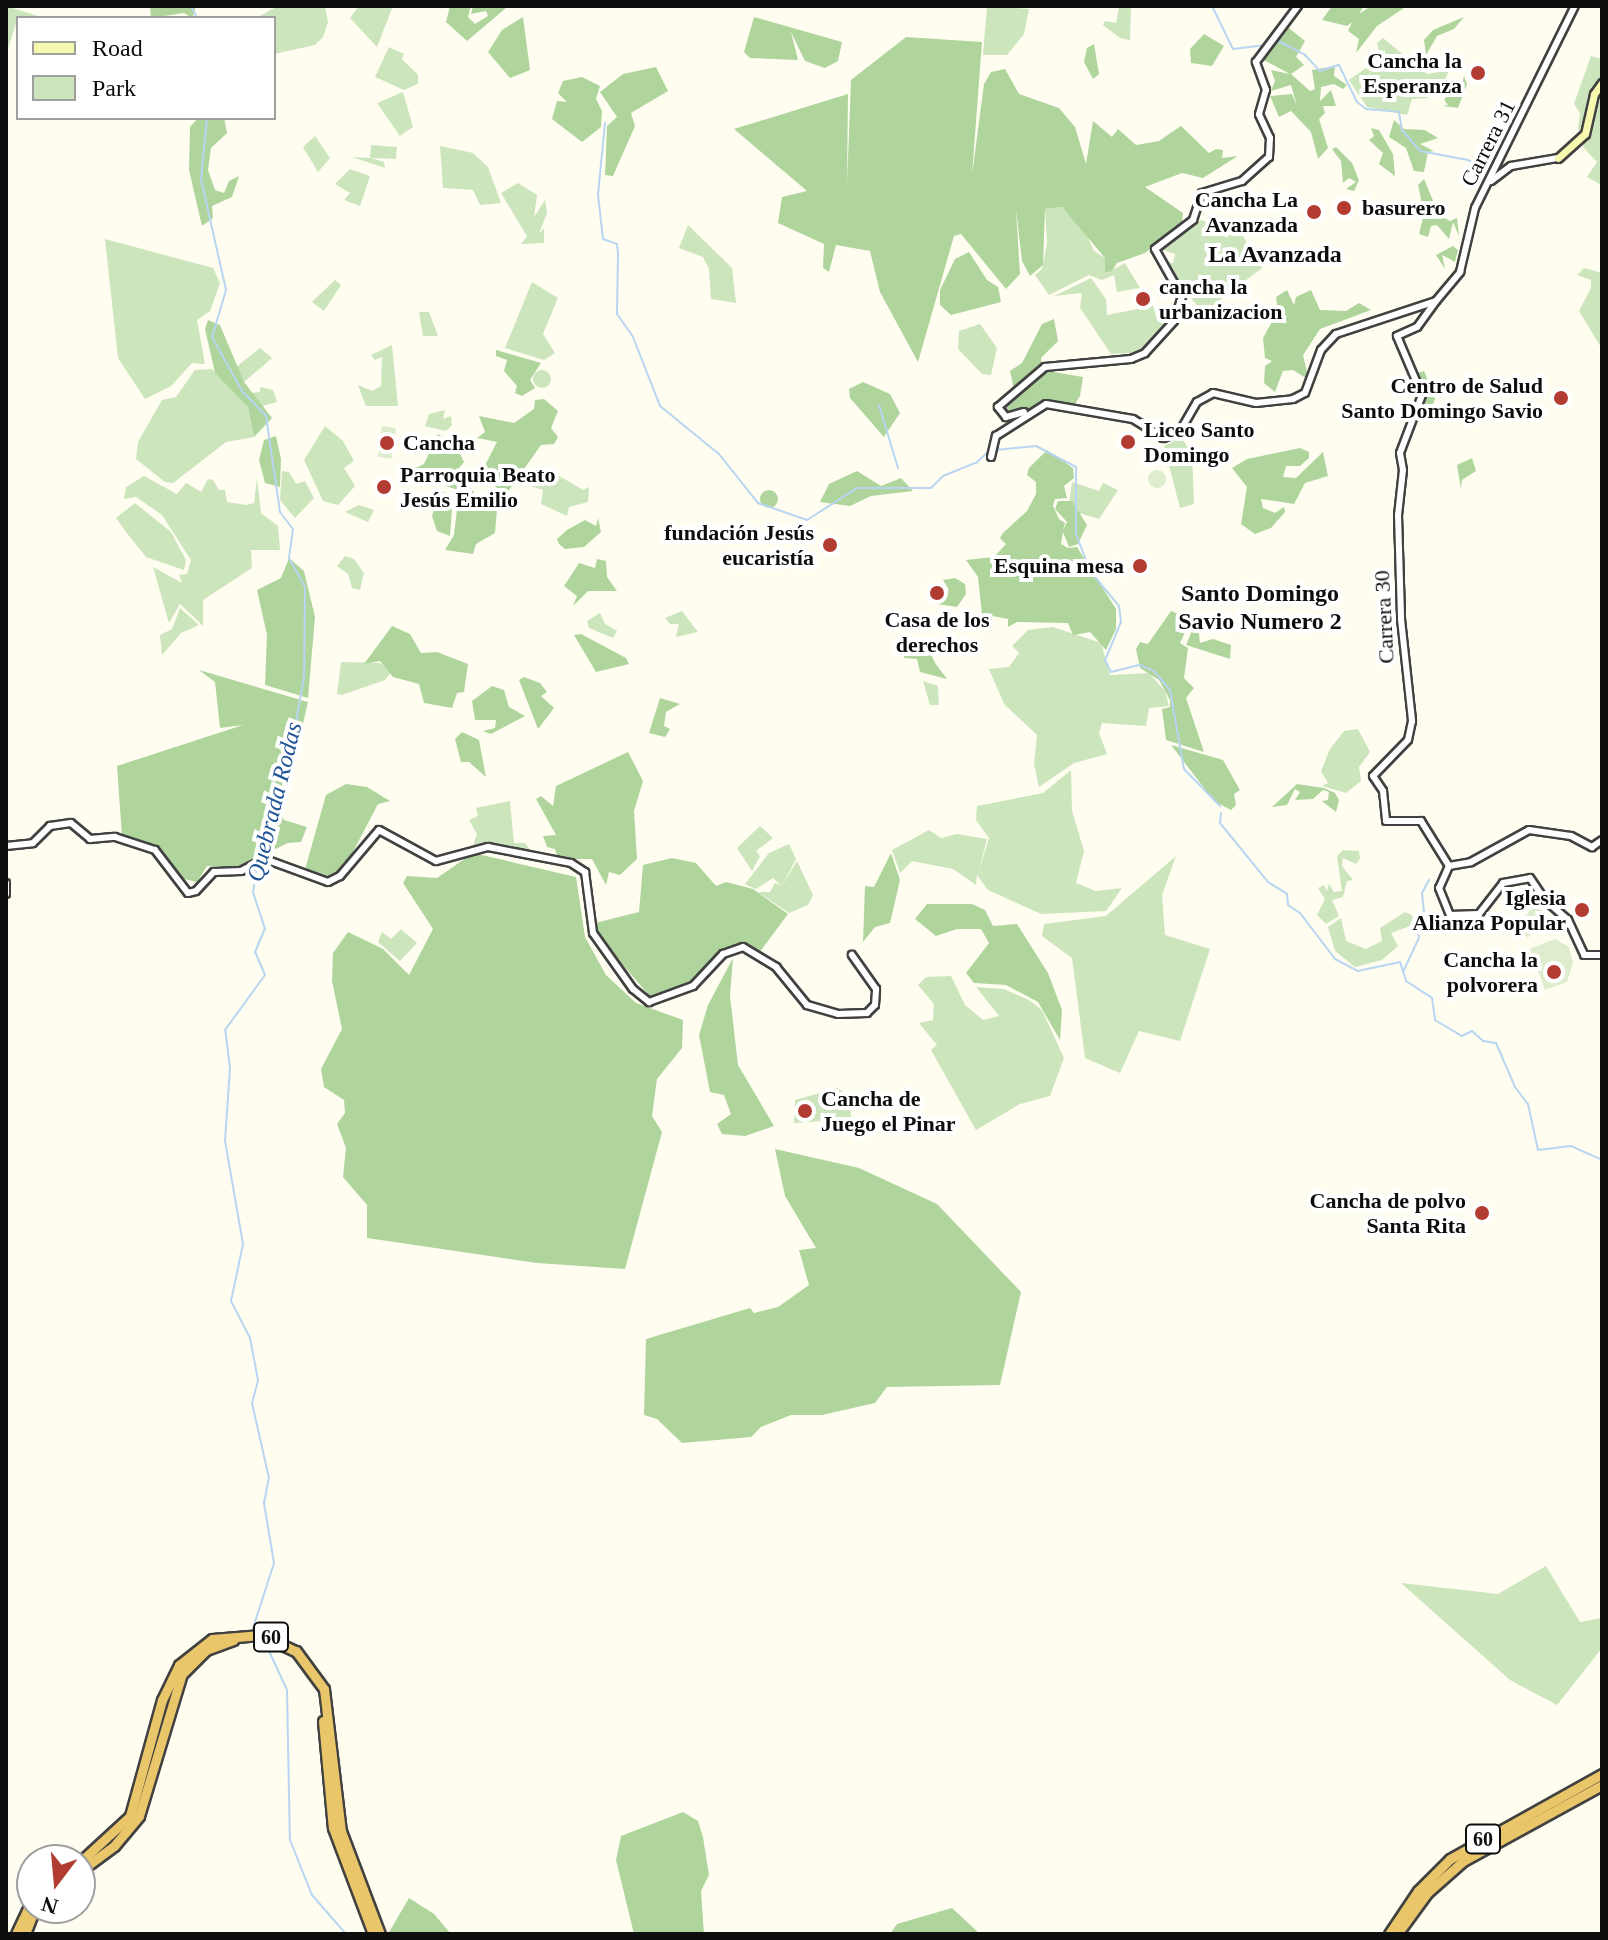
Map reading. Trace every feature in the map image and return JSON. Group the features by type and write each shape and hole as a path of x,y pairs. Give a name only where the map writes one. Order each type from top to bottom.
{"highway":[{"name":"60","path":"96,1847 130,1816 162,1700 179,1665 212,1639 261,1635 303,1657 324,1689 341,1831 380,1934"},
{"name":"60","path":"96,1859 114,1846 139,1816 174,1692 186,1668 219,1644 261,1640 294,1656 316,1685 334,1834 373,1934"},
{"name":"60","path":"1389,1934 1418,1891 1450,1859 1602,1774"},
{"name":"60","path":"1397,1934 1427,1893 1463,1861 1602,1785"}],"main road":[{"path":"1558,158 1582,138 1594,94 1602,83"}],"street":[{"path":"1298,6 1256,62 1266,90 1259,114 1270,138 1269,157 1242,181 1202,193 1193,220 1155,249 1182,297 1174,321 1140,356 1045,367 998,407 1006,417 1046,404 1124,417 1171,438 1185,426 1197,402 1213,393 1267,403 1305,393 1321,350 1336,334 1441,297"},
{"name":"Carrera 31","path":"1422,395 1397,336 1417,327 1460,272 1475,208 1575,6"},
{"path":"1488,184 1511,166 1558,158"},
{"name":"Carrera 30","path":"1422,395 1400,453 1403,470 1398,515 1412,734 1373,773 1383,791 1386,821 1421,821 1449,866"},
{"path":"991,457 990,448 996,436 1031,410"},
{"path":"6,846 33,843 50,826 71,823 90,839 115,837 155,850 188,893 196,891 214,872 241,871 258,862 276,860 328,882 340,876 379,830 436,861 488,847 579,865 587,880 593,933 633,989 649,1002 693,986 723,954 743,947 776,967 807,1005 838,1014 867,1013 875,1005 876,989 852,955"},
{"path":"1601,844 1539,829 1519,833 1471,862 1449,866 1439,888 1442,903 1450,915 1471,917 1512,878 1535,881 1544,899 1568,920 1584,955 1602,955"},
{"path":"6,883 6,894"}],"green space":[{"path":"6,6 38,16 16,16 6,54"},
{"path":"150,6 195,6 193,16 184,13 151,16"},
{"path":"278,6 325,6 328,22 323,37 315,45 276,54 276,16 260,16"},
{"path":"359,6 393,6 377,47 350,18"},
{"path":"450,6 471,6 468,17 475,24 488,16 486,11 471,14 473,6 506,8 467,41 446,22"},
{"path":"987,6 1029,9 1024,34 1007,55 983,55"},
{"path":"1131,6 1130,40 1120,38 1103,25 1105,21 1116,23 1119,7"},
{"path":"1332,6 1364,6 1359,14 1371,6 1407,6 1377,26 1356,53 1359,39 1348,31 1352,22 1347,26 1322,20"},
{"path":"523,17 530,70 510,78 488,52 502,30"},
{"path":"754,17 842,42 838,61 825,68 805,61 791,32 798,60 750,58 744,52"},
{"path":"1464,17 1454,29 1437,36 1426,55 1424,40 1433,30"},
{"path":"1285,25 1305,41 1296,57 1304,65 1291,74 1310,91 1315,89 1312,70 1335,66 1334,76 1347,85 1343,89 1334,84 1321,87 1320,101 1331,90 1336,106 1323,106 1325,113 1319,119 1328,148 1318,159 1311,132 1291,111 1279,117 1270,96 1292,94 1297,106 1291,85 1271,91 1275,81 1271,70 1290,74 1260,58 1276,44"},
{"path":"1204,34 1224,46 1212,66 1191,63 1190,49"},
{"path":"906,37 982,42 972,175 984,84 991,72 1005,69 1019,94 1059,108 1075,127 1086,164 1093,121 1112,137 1118,129 1136,145 1159,141 1181,126 1209,153 1216,149 1223,150 1222,158 1238,156 1203,178 1182,173 1145,187 1183,213 1182,224 1145,253 1117,263 1112,271 1105,273 1105,258 1062,207 1045,209 1043,265 1030,276 1022,261 1016,209 1020,274 1006,289 961,234 954,236 918,362 880,292 870,251 836,245 829,272 823,268 824,244 778,223 782,197 807,191 734,129 848,94 847,184 851,80"},
{"path":"1383,38 1427,74 1449,70 1445,80 1429,84 1428,98 1412,99 1407,115 1367,107 1349,80 1380,58 1377,43"},
{"path":"1094,44 1099,74 1093,79 1084,62 1087,48"},
{"path":"389,47 404,54 402,59 418,75 418,84 404,90 375,77"},
{"path":"1591,56 1602,59 1600,184 1587,177 1597,162 1583,147 1592,116 1582,133 1578,129 1580,113 1574,104"},
{"path":"656,67 668,91 631,113 635,126 613,176 605,175 607,126 617,117 600,92 623,74"},
{"path":"1464,76 1467,84 1458,108 1443,106 1448,105 1444,100 1449,93 1461,89"},
{"path":"582,77 600,86 596,99 602,111 601,127 582,142 552,119 557,101 567,102 558,93 563,81"},
{"path":"403,92 413,127 400,136 377,103"},
{"path":"196,120 224,120 227,133 211,148 208,170 215,190 224,193 229,181 239,176 232,197 212,206 213,218 202,226 189,170 190,127"},
{"path":"1394,120 1404,129 1425,130 1438,138 1420,144 1434,151 1428,152 1424,172 1414,171 1406,148 1389,137"},
{"path":"1371,128 1379,130 1393,154 1395,176 1379,164 1383,153 1369,140 1374,136"},
{"path":"315,136 330,158 318,172 303,147"},
{"path":"371,145 397,147 396,159 371,158 384,162 385,168 352,157 370,158"},
{"path":"440,146 473,153 488,167 501,203 480,205 473,190 443,188"},
{"path":"1336,147 1352,163 1359,180 1354,191 1346,189 1356,182 1349,178 1343,183 1341,161 1332,149"},
{"path":"350,169 370,176 360,206 344,200 350,193 335,184"},
{"path":"1424,179 1439,215 1450,221 1457,218 1459,236 1453,222 1449,239 1437,225 1431,226 1428,237 1419,234 1424,213 1418,185"},
{"path":"518,183 537,195 534,217 545,200 547,213 539,234 544,228 544,243 521,244 527,236 501,193"},
{"path":"1062,207 1083,227 1094,251 1105,258 1105,274 1125,263 1140,288 1117,292 1114,275 1102,280 1089,275 1049,295 1035,275 1042,269 1047,243 1045,209"},
{"path":"1201,220 1243,236 1262,268 1203,313 1163,263 1173,263 1175,254 1163,250"},
{"path":"688,225 732,268 736,303 711,299 709,269 703,257 679,248"},
{"path":"105,239 213,268 220,283 210,311 197,320 205,364 192,363 171,386 145,399 118,358"},
{"path":"1453,246 1458,250 1455,262 1442,255 1445,269 1436,255"},
{"path":"969,252 987,280 998,287 1001,302 951,315 940,305 940,290 955,259"},
{"path":"1584,268 1602,273 1602,349 1579,311 1591,288 1591,280 1577,275"},
{"path":"1091,278 1106,299 1107,315 1153,306 1158,321 1169,326 1144,352 1111,354 1080,308 1082,293 1054,296"},
{"path":"335,280 341,285 324,311 312,302"},
{"path":"532,282 558,298 543,334 555,353 544,360 505,348"},
{"path":"1287,290 1294,305 1296,297 1311,290 1320,310 1346,311 1359,303 1371,310 1320,329 1303,355 1309,380 1293,370 1283,371 1275,392 1264,383 1265,366 1272,361 1265,358 1263,338 1278,311 1276,297"},
{"path":"419,312 429,312 438,336 423,336"},
{"path":"1054,319 1058,341 1041,358 1042,370 1083,377 1080,396 1074,406 1050,402 1010,416 1001,410 1015,394 1010,371 1022,363 1042,324"},
{"path":"208,320 220,325 244,382 272,418 254,437 248,407 215,373 205,329"},
{"path":"980,324 997,348 991,375 982,374 958,349 959,331"},
{"path":"392,345 398,406 366,406 358,385 372,391 381,386 382,357 375,360 371,355"},
{"path":"260,348 272,358 244,382 236,367"},
{"path":"496,350 541,363 530,380 535,388 522,396 515,393 517,386 504,371 507,360 496,356"},
{"path":"212,369 248,407 254,437 226,442 173,483 165,482 136,459 138,442 162,400 176,397 195,370"},
{"path":"542,370 551,379 542,388 533,379"},
{"path":"1424,371 1435,399 1430,411 1423,413 1409,375"},
{"path":"863,382 890,394 900,413 884,437 850,398 849,389"},
{"path":"260,387 273,390 277,402 262,406 250,393 260,392"},
{"path":"544,399 558,411 551,428 558,437 554,444 541,445 504,497 489,478 479,477 497,442 477,438 485,432 479,416 514,423 534,409 535,400"},
{"path":"445,410 443,419 451,416 452,425 446,431 425,426 429,414"},
{"path":"325,426 343,441 354,461 344,468 355,486 338,505 323,501 304,460"},
{"name":"Cancha","path":"382,426 396,428 392,459 378,457"},
{"path":"438,434 457,448 464,462 459,468 476,496 419,477 413,469 424,464"},
{"path":"276,436 281,459 280,487 265,483 259,460 264,440"},
{"path":"1182,438 1192,455 1194,504 1180,508 1164,446"},
{"path":"1300,448 1309,452 1309,458 1300,466 1286,466 1283,477 1296,478 1323,452 1328,476 1305,483 1294,504 1261,499 1263,508 1275,513 1284,507 1285,512 1271,528 1255,534 1241,524 1247,487 1232,468 1247,459"},
{"path":"1047,450 1073,468 1074,478 1064,486 1067,498 1055,499 1053,506 1059,519 1065,523 1063,530 1067,522 1055,509 1058,501 1072,501 1087,525 1078,544 1069,547 1063,532 1061,544 1068,548 1077,547 1116,609 1116,629 1106,650 1090,632 1073,635 1068,623 1017,622 1008,627 1008,619 982,614 978,577 966,560 994,557 1006,544 1000,538 1003,533 1027,511 1036,494 1036,482 1027,475 1029,468"},
{"path":"1472,458 1476,471 1462,480 1461,489 1457,465"},
{"path":"544,467 583,490 589,487 588,502 569,507 567,516 541,504 543,490 527,485 533,472"},
{"path":"1157,470 1166,479 1157,488 1148,479"},
{"path":"282,471 289,472 296,484 305,481 314,498 295,518 280,500"},
{"path":"857,471 881,486 901,478 913,491 871,496 850,506 820,502 829,484"},
{"path":"144,476 177,494 186,483 201,492 208,479 213,480 219,490 225,490 227,502 246,505 254,503 257,479 261,513 278,526 280,550 251,550 252,568 203,600 203,626 180,604 169,623 153,567 182,583 179,575 187,574 191,560 162,515 136,497 124,499 126,487"},
{"path":"1072,482 1099,491 1103,483 1118,490 1099,519 1068,510"},
{"path":"769,490 778,499 769,508 760,499"},
{"path":"440,491 453,496 450,536 437,531 432,516"},
{"path":"459,493 497,509 495,533 476,544 473,554 445,550 454,535"},
{"path":"135,503 171,532 186,560 184,570 146,557 126,532 116,518"},
{"path":"359,505 374,510 368,522 345,512"},
{"path":"598,518 601,532 584,547 565,549 559,544 557,539 567,530 585,520 596,526"},
{"path":"345,556 354,559 364,573 360,590 352,588 348,574 337,566"},
{"path":"289,558 304,571 315,617 308,698 265,685 267,635 257,590 281,578"},
{"path":"597,559 606,561 607,577 617,591 588,591 573,606 577,596 564,586 579,563 595,568"},
{"path":"955,578 965,584 966,594 957,607 938,604 949,590 943,580"},
{"path":"180,608 199,625 181,633 162,655 160,635 172,629"},
{"path":"682,611 698,632 676,637 679,624 670,624 665,618"},
{"path":"1171,611 1191,619 1180,643 1188,648 1184,678 1194,688 1186,698 1204,752 1166,740 1162,709 1170,707 1170,700 1159,680 1140,668 1136,649 1140,642 1148,644"},
{"path":"600,613 605,624 617,631 613,638 589,628 587,621"},
{"path":"1197,619 1200,643 1213,639 1231,645 1230,659 1186,645"},
{"path":"392,626 410,634 421,653 437,652 468,664 464,692 457,693 452,708 424,703 419,684 393,677 380,661 364,664"},
{"path":"1053,627 1101,643 1110,675 1149,673 1165,691 1169,706 1149,708 1146,726 1102,723 1099,733 1107,754 1074,763 1039,787 1034,764 1037,735 1004,704 989,669 1009,667 1019,653 1012,646 1028,630"},
{"path":"581,634 626,658 629,664 596,672 574,635"},
{"path":"924,639 935,663 947,679 920,672 917,659 904,658 909,641"},
{"path":"341,662 380,663 391,672 385,680 337,694"},
{"path":"199,670 308,702 287,793 279,806 284,820 307,827 301,842 288,843 238,867 207,866 197,882 184,879 175,867 122,836 117,766 243,725 220,728 215,682"},
{"path":"524,677 540,683 547,692 541,696 554,708 538,729 519,680"},
{"path":"923,681 938,686 939,705 930,705"},
{"path":"492,686 504,690 509,707 525,716 491,734 483,731 495,728 496,720 475,720 472,701"},
{"path":"660,698 680,704 666,712 664,726 670,729 665,737 649,733"},
{"path":"1358,729 1370,752 1359,767 1361,781 1346,793 1322,786 1328,783 1321,771 1330,749 1344,731"},
{"path":"462,732 479,740 486,777 469,762 461,762 455,739"},
{"path":"1171,745 1223,760 1240,790 1234,794 1236,805 1231,810 1214,801"},
{"path":"628,752 643,781 634,811 637,859 620,875 609,872 606,885 592,859 558,859 555,849 547,847 543,836 556,835 536,799 541,796 553,806 556,786"},
{"path":"1071,770 1072,811 1084,851 1076,883 1096,891 1122,888 1106,911 1041,914 988,890 977,875 976,885 953,869 912,861 900,873 892,850 929,830 941,838 957,834 987,839 978,874 989,838 976,820 977,806 1043,793"},
{"path":"346,784 367,787 390,801 378,804 343,871 326,881 304,873 326,795"},
{"path":"1297,784 1324,788 1335,793 1339,800 1336,812 1322,801 1328,800 1329,792 1323,790 1313,799 1295,800 1300,792 1295,789 1287,805 1272,807"},
{"path":"510,801 514,843 525,843 531,851 473,845 477,834 469,820 478,816 476,808"},
{"path":"760,826 773,838 756,851 760,856 752,871 737,848"},
{"path":"789,844 796,859 782,886 797,861 813,895 808,905 789,913 758,892 770,892 775,883 781,885 773,878 756,889 745,884 769,853"},
{"path":"1343,850 1359,851 1360,859 1356,864 1343,858 1342,866 1353,880 1347,881 1343,897 1332,900 1339,916 1326,924 1317,915 1325,899 1318,888 1324,885 1327,891 1329,884 1334,892 1342,891 1337,856"},
{"path":"473,853 576,877 585,937 606,975 636,1003 683,1020 682,1048 657,1079 652,1116 662,1132 625,1269 537,1263 367,1238 367,1205 343,1177 346,1148 337,1124 345,1113 344,1100 324,1087 321,1069 342,1029 332,981 333,953 348,932 383,949 409,975 433,929 403,883 407,876 437,878"},
{"path":"891,853 900,880 890,923 875,927 863,942 865,886 874,887"},
{"path":"1176,856 1162,895 1165,935 1210,949 1180,1041 1139,1031 1120,1073 1085,1058 1072,958 1042,936 1044,924 1106,916"},
{"path":"672,858 696,863 716,886 726,882 753,889 788,914 759,953 742,946 722,953 694,984 654,1001 603,942 595,923 639,912 643,865"},
{"path":"927,904 972,904 985,910 993,926 1017,924 1048,973 1062,1010 1060,1040 1038,1002 1006,985 974,983 966,973 989,943 981,929 957,929 936,936 915,919"},
{"path":"1534,905 1546,914 1528,938 1516,929"},
{"path":"1405,912 1413,916 1410,926 1391,933 1398,946 1382,960 1355,967 1335,951 1328,927 1341,918 1346,941 1366,949 1382,941 1380,928"},
{"path":"401,929 417,943 400,961 378,942 382,932 391,939"},
{"name":"Cancha la polvorera","path":"1555,939 1569,947 1573,963 1567,982 1545,990 1530,949"},
{"path":"733,958 730,996 738,1065 774,1126 745,1136 722,1134 717,1124 731,1114 724,1095 710,1092 699,1035 708,1005"},
{"path":"951,976 965,1005 983,1020 999,1016 976,987 1004,989 1029,1000 1042,1010 1064,1058 1050,1096 1020,1104 976,1130 931,1050 937,1045 919,1023 933,1020 934,1004 918,985 926,977"},
{"path":"837,1088 850,1096 851,1119 794,1123 795,1100"},
{"name":"Cancha de Juego el Pinar","path":"801,1102 809,1102 814,1111 812,1118 801,1120 796,1115 796,1107"},
{"path":"775,1149 859,1168 937,1204 1021,1292 1000,1385 887,1387 875,1403 822,1415 791,1415 761,1427 751,1437 682,1443 657,1419 644,1415 646,1339 750,1308 754,1313 778,1307 809,1285 799,1250 816,1248 785,1196"},
{"path":"1546,1566 1580,1622 1602,1618 1602,1648 1557,1705 1510,1680 1401,1583 1498,1594"},
{"path":"683,1812 698,1821 703,1837 709,1875 701,1891 704,1934 634,1934 616,1860 621,1836"},
{"path":"409,1898 434,1914 451,1934 388,1934"},
{"path":"952,1908 980,1934 890,1934 897,1924"}],"waterway":[{"name":"Quebrada Rodas","path":"191,6 196,16"},
{"path":"1212,6 1233,49 1266,45"},
{"path":"1272,43 1280,42 1305,55 1320,71 1339,65 1357,102 1366,109 1399,112 1402,130 1420,151 1468,160 1487,170"},
{"name":"Quebrada Rodas","path":"207,120 201,179 226,290 212,337 242,391 266,416 280,512 293,529 289,558 305,587 304,677 286,778 258,861"},
{"path":"605,123 598,195 603,239 617,244 617,314 633,337 660,406 719,454 758,503 807,520 857,488 931,488 943,476 976,463 989,451"},
{"path":"879,405 898,468"},
{"path":"995,450 1036,446 1076,467 1076,534 1090,571 1119,606 1121,622 1105,660 1111,672 1140,665 1154,671 1170,690 1184,769 1220,806"},
{"path":"1221,813 1220,823 1268,882 1287,894 1288,905 1300,913 1335,959 1358,971 1400,962 1406,981 1432,998 1435,1020 1462,1036 1472,1031 1483,1041 1496,1043 1515,1087 1528,1104 1538,1150 1571,1146 1602,1160"},
{"name":"Quebrada Rodas","path":"253,1628 274,1563 264,1503 269,1478 252,1403 258,1380 250,1338 231,1301 243,1244 225,1141 230,1068 225,1030 265,975 255,952 265,929 253,892 257,867"},
{"path":"1403,972 1419,937 1415,925 1424,912 1422,893 1429,880"},
{"name":"Quebrada Rodas","path":"269,1651 287,1690 290,1840 312,1895 346,1934"}],"place":[{"name":"Cancha la Esperanza","path":"1478,73"},
{"name":"basurero","path":"1344,208"},
{"name":"Cancha La Avanzada","path":"1314,212"},
{"name":"cancha la urbanizacion","path":"1143,299"},
{"name":"Centro de Salud Santo Domingo Savio","path":"1561,398"},
{"name":"Liceo Santo Domingo","path":"1128,442"},
{"name":"Cancha","path":"387,443"},
{"name":"Parroquia Beato Jesús Emilio","path":"384,487"},
{"name":"fundación Jesús eucaristía","path":"830,545"},
{"name":"Esquina mesa","path":"1140,566"},
{"name":"Casa de los derechos","path":"937,593"},
{"name":"Iglesia Alianza Popular","path":"1582,910"},
{"name":"Cancha la polvorera","path":"1554,972"},
{"name":"Cancha de Juego el Pinar","path":"805,1111"},
{"name":"Cancha de polvo Santa Rita","path":"1482,1213"}],"district":[{"name":"La Avanzada","path":"1275,255"},
{"name":"Santo Domingo Savio Numero 2","path":"1260,608"}]}
